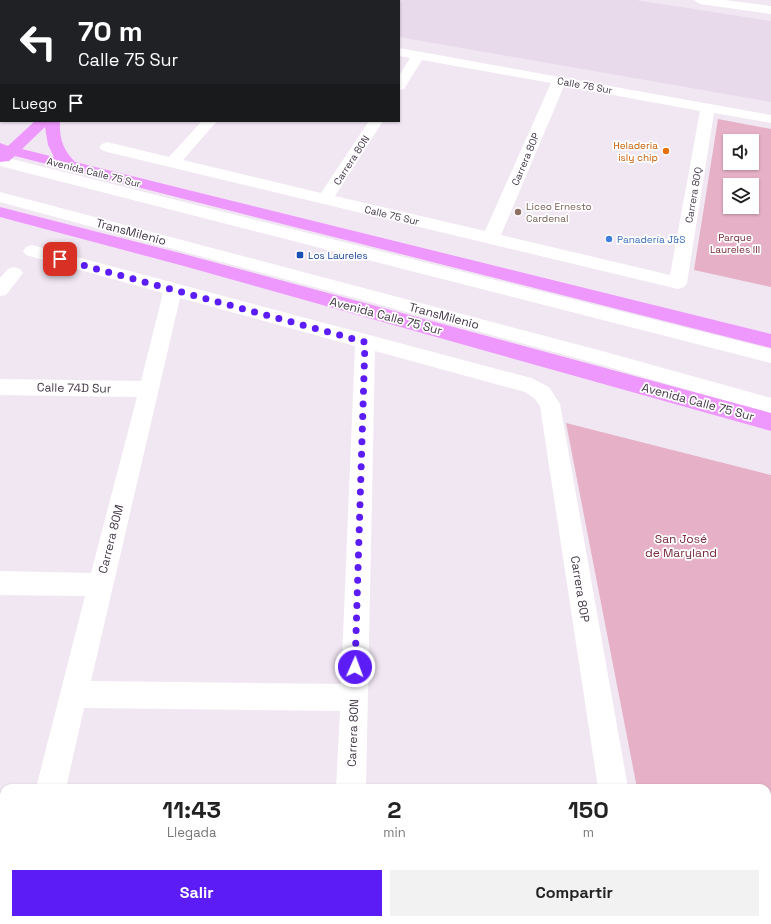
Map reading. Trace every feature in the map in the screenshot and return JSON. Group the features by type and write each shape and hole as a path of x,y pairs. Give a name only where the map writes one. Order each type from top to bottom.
{"main road":[{"path":"2,155 26,122"},
{"path":"2,155 42,122"},
{"path":"53,122 52,135 55,147 59,155 68,166"},
{"name":"Avenida Calle 75 Sur","path":"2,155 68,166 771,341"},
{"name":"Avenida Calle 75 Sur","path":"0,212 188,261 771,422"},
{"path":"0,226 44,224"}],"street":[{"path":"700,0 771,10"},
{"name":"Calle 76 Sur","path":"400,52 771,119"},
{"path":"400,84 419,55"},
{"name":"Carrera 80P","path":"491,238 559,81"},
{"name":"Carrera 80Q","path":"678,283 708,108"},
{"path":"173,162 209,122"},
{"name":"Carrera 80N","path":"325,199 375,122"},
{"name":"Calle 75 Sur","path":"107,147 678,283"},
{"path":"2,155 771,356"},
{"name":"TransMilenio","path":"0,197 595,356 771,406"},
{"path":"32,252 365,342"},
{"path":"0,290 14,273"},
{"name":"Carrera 80M","path":"52,784 173,290"},
{"name":"Carrera 80P","path":"365,342 531,386 542,393 550,404 612,784"},
{"name":"Carrera 80N","path":"351,784 365,342"},
{"name":"Calle 74D Sur","path":"0,387 148,389"},
{"path":"0,583 100,585"},
{"path":"74,694 354,698"}],"shaded area":[{"path":"400,0 636,0 771,21 771,102 400,37"}],"green space":[{"name":"Parque Laureles III","path":"718,119 771,129 771,287 694,270"},
{"name":"San José de Maryland","path":"566,423 771,475 771,784 636,784"}],"place":[{"name":"Heladeria isly chip","path":"666,151"},
{"name":"Liceo Ernesto Cardenal","path":"518,212"},
{"name":"Panadería J&S","path":"609,239"},
{"name":"Los Laureles","path":"300,255"}],"route":[{"path":"60,259 365,342 355,667"}]}
